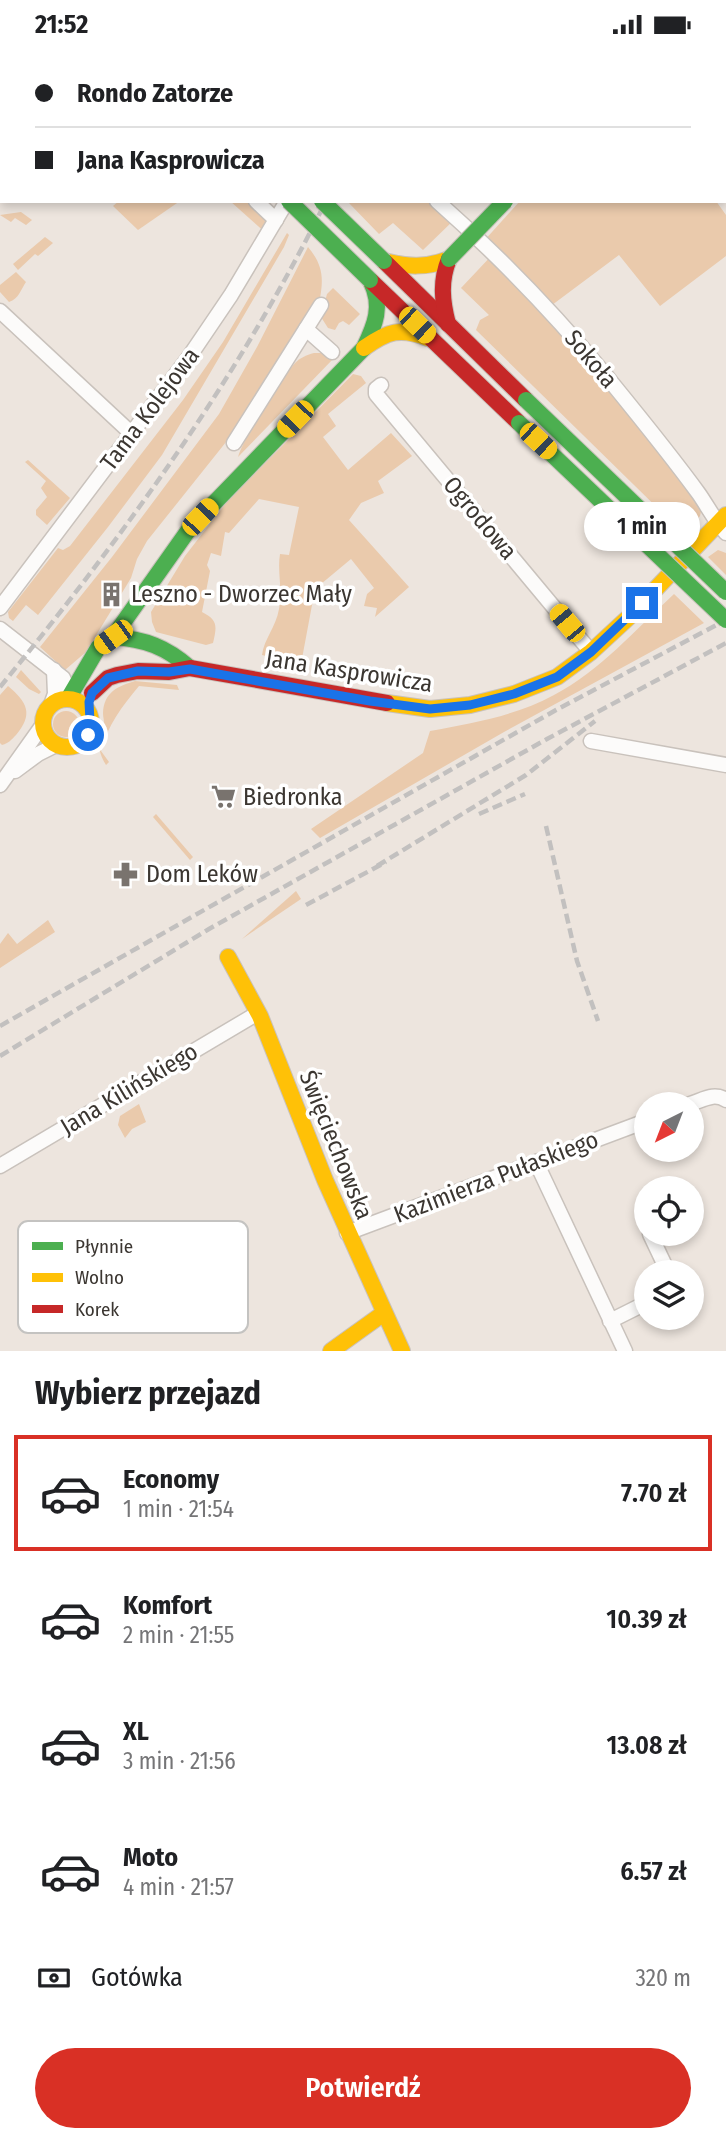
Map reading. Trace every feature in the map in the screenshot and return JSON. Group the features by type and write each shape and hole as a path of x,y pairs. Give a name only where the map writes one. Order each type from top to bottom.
{"street":[{"path":"258,203 276,220"},
{"name":"Tama Kolejowa","path":"0,608 189,357 232,295 287,203"},
{"path":"290,203 726,620"},
{"path":"324,203 726,592"},
{"name":"Sokoła","path":"439,203 483,242 547,308 607,377 723,524"},
{"path":"449,324 440,291 449,259 503,203"},
{"path":"384,261 423,268 449,259"},
{"path":"364,348 375,326 379,308 370,280"},
{"path":"234,443 321,305"},
{"path":"0,311 131,434"},
{"path":"306,329 332,352"},
{"path":"54,670 54,694 43,717 42,726 50,741 56,745 70,747 84,741 90,729 89,702 97,677 110,654 119,649 137,601 190,528 364,348 379,337 394,331 414,332 433,341"},
{"name":"Ogrodowa","path":"381,385 376,389 376,394 591,652"},
{"name":"Jana Kasprowicza","path":"92,693 108,678 138,671 169,672 190,669 430,709 470,705 514,694 557,677 591,652 723,524"},
{"path":"137,601 144,640"},
{"path":"0,629 63,678 68,699"},
{"name":"Jana Kasprowicza","path":"119,649 144,640 173,653 190,669"},
{"path":"68,699 98,648 119,649 138,671"},
{"path":"51,705 68,699 80,703 88,713"},
{"path":"4,781 42,726"},
{"path":"591,741 726,765"},
{"path":"4,781 38,754 56,745"},
{"name":"Święciechowska","path":"228,957 238,970 258,1013 347,1233 402,1351"},
{"name":"Jana Kilińskiego","path":"0,1166 258,1013"},
{"path":"704,1099 713,1096 725,1100"},
{"name":"Kazimierza Pułaskiego","path":"347,1233 634,1125"},
{"path":"536,1162 625,1351"},
{"path":"610,1321 634,1309"},
{"path":"331,1351 384,1313"}],"shaded area":[{"path":"117,203 177,203 138,230 113,206"},
{"path":"232,203 251,203 273,226 268,235"},
{"path":"349,203 439,203 456,218 423,250 393,223 379,234"},
{"path":"518,203 717,203 726,215 726,256 660,306 619,255 548,308 702,507 700,516 684,534 476,330 480,320 489,315 461,288 494,253 483,242"},
{"path":"21,212 32,220 26,225 15,218 11,222 0,215"},
{"path":"287,233 289,235 284,247 162,455 38,615 26,605 13,621 8,612 58,548 63,550 70,546 183,400 223,342"},
{"path":"45,237 53,243 38,256 35,254 18,270 13,264"},
{"path":"308,247 321,271 320,298 234,432 147,541 131,578 86,652 65,670 40,647 112,557 219,414"},
{"path":"16,272 26,282 17,296 9,302 0,292 0,285"},
{"path":"333,288 360,314 349,325 343,321 339,323 335,330 328,328 321,317 327,294"},
{"path":"314,353 335,357 238,457 254,423 289,370 299,360"},
{"path":"353,374 361,376 366,383 328,414 336,426 323,437 348,470 391,433 412,456 378,481 384,493 361,503 349,520 409,587 375,617 377,608 364,606 367,594 374,588 351,559 315,589 301,664 262,655 279,609 280,554 289,555 299,507 259,499 229,533 225,532 221,556 211,553 207,565 210,571 202,612 214,621 213,643 206,645 156,632 151,612 185,556 226,503"},
{"path":"28,460 70,498 47,525 36,515 36,510 47,497 41,488 46,481 25,462"},
{"path":"718,550 726,553 726,575 708,557"},
{"path":"674,594 704,623 504,732 320,838 311,829 423,753 430,731 509,714 571,685 617,649"},
{"path":"21,670 41,692 39,694 16,677"},
{"path":"135,681 177,685 179,690 139,686 107,733 101,751 109,762 106,765 101,755 100,747 106,700 113,691"},
{"path":"8,686 24,703 26,714 22,728 2,745 0,695"},
{"path":"66,711 75,715 79,724 75,733 66,737 57,733 53,724 57,715"},
{"path":"156,814 193,857 190,860 153,817"},
{"path":"296,891 301,899 242,939"},
{"path":"48,920 55,932 0,968 0,944 8,933 17,944"},
{"path":"139,1104 146,1122 132,1129 125,1138 118,1125 120,1116"}],"railway":[{"path":"0,687 91,572 177,453 256,330 325,203"},
{"path":"0,1026 556,710 726,620"},
{"path":"0,1056 209,929 547,739 726,643"},
{"path":"377,866 526,775 595,721"},
{"path":"479,814 525,794"},
{"path":"546,826 577,961 598,1021"},
{"path":"306,905 386,862"}],"traffic: fast":[{"path":"291,203 370,280"},
{"path":"324,203 384,261"},
{"path":"449,259 503,203"},
{"path":"364,348 377,307 371,282"},
{"path":"68,699 98,648 113,637 190,528 364,348"},
{"path":"526,400 726,592"},
{"path":"519,423 726,620"},
{"path":"113,637 154,645 190,668"}],"traffic: slow":[{"path":"384,261 417,266 449,259"},
{"path":"364,348 387,334 402,332 428,338"},
{"path":"387,703 430,709 470,705 514,694 557,677 591,652 630,616 726,515"},
{"path":"67,699 84,706 91,723 84,740 67,747 50,740 43,723 50,706 67,699"},
{"path":"228,957 260,1016 325,1180 402,1351"},
{"path":"331,1351 384,1313"}],"traffic: jam":[{"path":"448,324 443,291 449,259"},
{"path":"384,261 526,400"},
{"path":"370,280 519,423"},
{"path":"92,693 108,678 117,675 190,668 387,703"}],"place":[{"name":"Leszno - Dworzec Mały","path":"111,594"},
{"name":"Biedronka","path":"223,797"},
{"name":"Dom Leków","path":"126,874"}],"route":[{"path":"88,735 89,702 92,693 108,678 138,671 155,673 190,669 430,709 470,705 514,694 557,677 591,652 642,603"}]}
